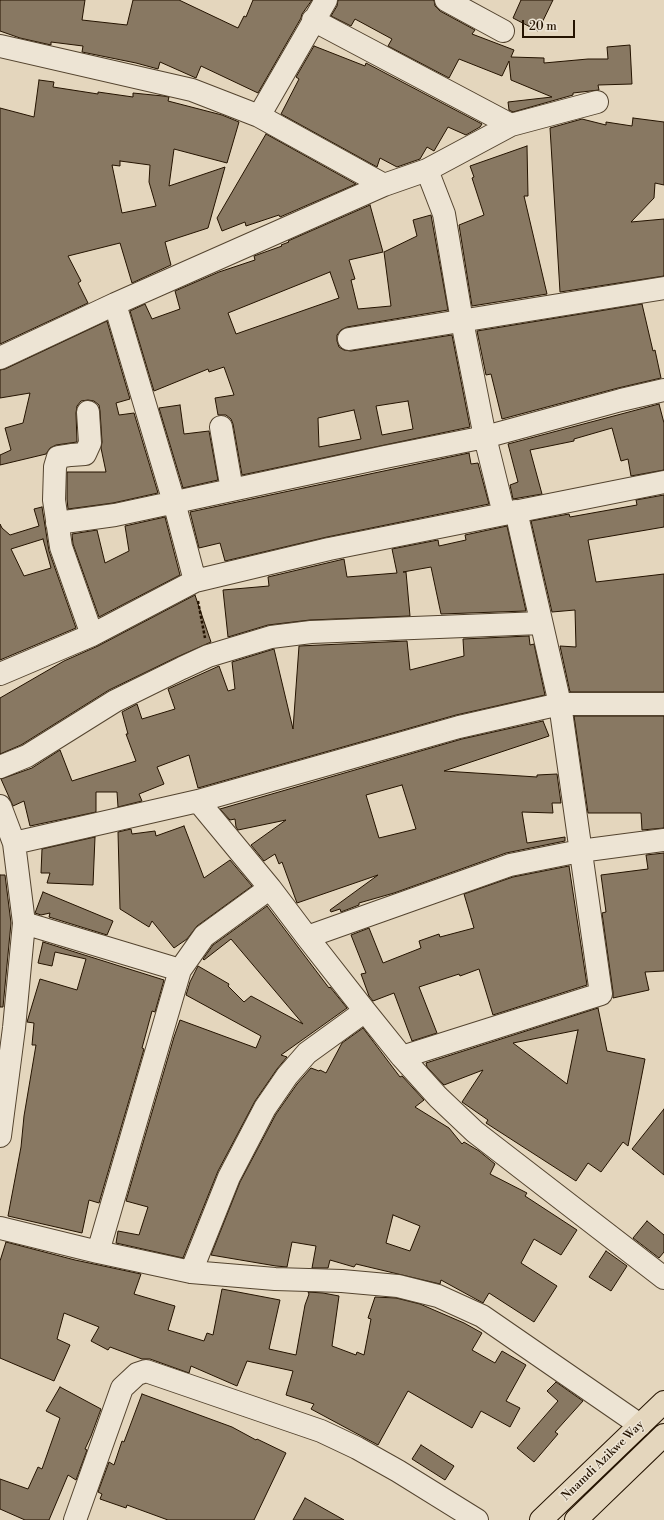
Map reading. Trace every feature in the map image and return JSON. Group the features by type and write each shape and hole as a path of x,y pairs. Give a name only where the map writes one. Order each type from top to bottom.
{"highway":[{"name":"Nnamdi Azikwe Way","path":"541,1520 664,1402"},
{"name":"Nnamdi Azikwe Way","path":"576,1520 664,1435"}],"street":[{"path":"259,116 313,20 326,0"},
{"path":"446,0 503,31"},
{"path":"313,20 511,125"},
{"path":"0,46 192,90 259,116 384,185"},
{"path":"0,358 115,304 384,185 428,170 511,125 597,102"},
{"path":"402,1057 601,994 560,704 541,623 510,513 485,437 462,321 444,214 428,170"},
{"path":"349,339 664,288"},
{"path":"115,304 174,502 195,581"},
{"path":"57,523 115,515 485,437 621,400 664,390"},
{"path":"88,412 90,443 85,454 58,457 55,468 54,500 61,547 92,635"},
{"path":"221,427 232,490"},
{"path":"0,674 92,635 195,581 329,549 664,482"},
{"path":"0,767 27,756 116,701 208,656 271,637 310,632 541,623"},
{"path":"14,843 198,801 459,728 560,704 664,704"},
{"path":"198,801 270,888 402,1057 438,1097 475,1132 664,1278"},
{"path":"0,806 14,843 24,923 7,1029 0,1136"},
{"path":"307,937 510,865 580,851 664,840"},
{"path":"98,1252 180,970 204,936 270,888"},
{"path":"24,923 180,970"},
{"path":"191,1272 229,1177 266,1108 287,1076 306,1053 365,1011"},
{"path":"0,1228 98,1252 191,1272 275,1279 342,1281 398,1286 438,1296 482,1316 640,1425"},
{"path":"75,1520 122,1388 137,1374 146,1371 321,1431 357,1448 398,1471 477,1520"}],"path":[{"path":"195,581 208,656"}],"building":[{"path":"0,0 85,0 82,20 127,25 133,0 179,0 238,28 244,16 246,17 253,0 312,0 302,14 258,93 201,66 196,78 160,62 158,69 82,52 83,46 51,42 51,45 20,38 0,31"},
{"path":"338,0 434,0 435,6 440,11 475,30 472,34 514,50 511,57 544,58 544,63 588,59 608,59 607,47 630,45 632,84 598,85 599,90 573,93 573,95 513,112 509,110 508,102 552,97 511,80 509,61 502,76 459,59 449,78 388,46 392,39 355,19 351,26 331,16 337,6"},
{"path":"521,0 553,0 538,31 513,18"},
{"path":"314,46 365,66 366,63 482,124 480,127 466,135 448,127 434,151 427,147 420,159 397,167 380,158 377,167 281,114 299,79 296,77"},
{"path":"39,80 54,82 53,87 98,94 98,92 133,97 133,93 169,97 168,101 222,115 239,122 227,163 174,149 169,186 225,167 208,228 165,242 171,265 132,283 120,243 68,256 81,281 78,283 88,303 0,344 0,108 34,117","holes":["120,161 150,165 149,182 156,206 122,213 112,165 120,166"]},
{"path":"633,118 664,122 664,185 655,183 654,198 631,222 664,219 664,276 560,292 550,128 582,119 606,125 606,122 632,126"},
{"path":"266,134 356,184 280,217 279,215 246,226 245,222 222,231 217,218"},
{"path":"527,146 528,196 524,196 547,294 472,306 459,225 484,215 472,178 474,177 470,166"},
{"path":"370,205 383,252 349,260 355,279 351,280 358,309 391,306 384,252 417,236 413,220 431,215 448,310 347,327 341,330 337,335 337,341 339,347 344,350 351,351 452,335 470,427 242,475 233,424 231,419 226,415 218,415 215,398 234,395 224,367 209,372 208,369 154,391 130,311 145,304 152,319 180,309 175,291 219,272 255,260 254,256 282,246 281,245 289,242 288,241","holes":["330,272 339,298 236,334 228,313","408,401 413,429 382,435 376,406","354,410 361,439 319,447 318,418"]},
{"path":"642,304 661,378 502,419 491,374 486,375 477,331"},
{"path":"107,321 130,399 116,403 119,415 134,413 158,493 113,503 68,509 67,472 106,472 101,448 102,442 99,405 94,401 88,400 81,401 77,406 77,442 56,445 50,448 46,454 0,465 0,455 11,450 5,428 23,423 30,393 0,398 0,370"},
{"path":"659,404 664,423 664,470 631,476 628,459 621,461 612,428 574,439 574,441 530,450 542,494 513,499 510,485 518,482 508,444"},
{"path":"180,405 184,434 209,431 218,480 183,488 159,408"},
{"path":"469,453 471,464 478,463 489,504 327,537 225,561 220,543 199,548 190,512"},
{"path":"664,495 664,527 588,540 596,582 664,574 664,692 570,692 560,646 576,647 575,610 552,612 531,521 569,514 570,517 637,505 636,500"},
{"path":"42,507 49,551 76,628 0,660 0,524 2,528 10,535 39,526 34,509","holes":["43,539 51,568 24,576 11,549"]},
{"path":"165,517 180,575 99,617 73,544 72,534 97,530 105,563 129,551 125,526"},
{"path":"507,526 526,611 441,614 431,567 403,572 406,572 410,616 310,620 268,625 228,637 223,590 269,586 268,577 344,559 347,577 397,573 392,549 438,540 439,546 466,540 465,535"},
{"path":"195,595 211,642 109,690 21,745 0,754 0,698 64,661 98,646"},
{"path":"529,636 530,645 534,644 545,695 456,715 198,788 189,755 157,767 164,784 139,794 142,801 118,807 117,792 96,792 96,812 30,826 24,801 13,806 1,779 32,768 60,750 72,781 136,761 126,734 128,734 122,712 137,704 142,719 175,709 168,689 219,666 228,691 235,689 232,662 274,649 293,729 299,646 407,641 410,670 464,656 463,639"},
{"path":"574,716 664,716 664,828 642,830 641,813 588,813"},
{"path":"543,721 549,736 444,771 537,777 537,775 557,774 561,803 552,803 553,813 522,812 527,843 565,837 565,841 506,853 394,893 359,903 359,905 341,912 340,909 331,912 330,910 378,875 297,903 282,862 279,864 275,854 264,861 251,845 286,820 238,830 235,819 230,820 220,809 462,739","holes":["402,785 416,829 379,838 366,795"]},
{"path":"184,826 204,878 230,860 252,886 197,926 187,939 174,948 152,921 149,927 120,909 118,832 131,829 132,834 155,831 156,836"},
{"path":"95,837 93,885 47,883 50,873 41,873 42,849"},
{"path":"664,853 664,971 645,972 649,990 613,998 602,913 606,912 601,875 648,869 646,855"},
{"path":"569,866 587,985 493,1015 479,969 460,976 459,974 419,987 437,1033 412,1041 394,993 373,1001 369,996 361,974 366,973 351,935 369,928 383,963 421,948 419,941 439,934 440,937 474,928 464,894 513,877"},
{"path":"0,875 5,875 11,923 3,1007 0,1007"},
{"path":"43,892 113,921 107,935 49,917 50,913 41,915 35,913"},
{"path":"267,906 329,988 330,987 347,1008 281,1055 287,1057 255,1101 218,1171 183,1258 116,1243 118,1231 139,1235 148,1207 126,1201 180,1020 256,1048 261,1036 186,995 190,982 198,966 229,984 228,986 244,1002 251,996 303,1024 231,939 204,960 203,959 213,945"},
{"path":"43,942 164,980 155,1012 152,1011 142,1048 144,1049 99,1203 89,1200 82,1233 8,1216 21,1147 24,1116 36,1045 32,1045 34,1023 27,1022 40,979 77,990 86,959 55,952 52,966 38,963"},
{"path":"598,1008 607,1051 645,1059 628,1146 623,1142 601,1172 588,1163 576,1181 486,1123 488,1120 462,1102 483,1070 444,1085 427,1067 426,1063","holes":["578,1030 567,1084 513,1043"]},
{"path":"363,1028 400,1077 402,1076 424,1100 415,1107 449,1128 462,1144 464,1142 479,1151 495,1164 490,1174 527,1193 525,1196 577,1230 561,1255 534,1239 521,1263 557,1286 534,1322 489,1293 483,1303 441,1280 440,1284 356,1264 354,1267 330,1260 328,1268 312,1268 316,1246 292,1242 287,1267 211,1255 240,1182 276,1114 297,1084 311,1068 326,1073 342,1043","holes":["393,1215 420,1226 410,1251 386,1243"]},
{"path":"664,1109 664,1175 632,1149"},
{"path":"647,1221 664,1235 664,1252 659,1258 633,1238"},
{"path":"6,1242 75,1260 141,1274 134,1294 175,1306 168,1330 204,1341 207,1333 213,1335 222,1289 280,1300 269,1349 296,1355 305,1305 309,1294 308,1292 339,1296 332,1346 356,1355 357,1352 364,1355 371,1319 368,1318 375,1297 396,1298 420,1304 464,1323 482,1333 472,1350 495,1363 502,1351 526,1365 506,1401 520,1408 510,1427 481,1411 472,1428 408,1391 378,1445 311,1409 314,1404 286,1395 293,1371 247,1361 237,1386 191,1366 189,1373 150,1359 142,1359 110,1347 108,1350 91,1341 99,1327 64,1313 57,1339 70,1345 54,1381 0,1358 0,1261"},
{"path":"606,1251 627,1266 611,1291 589,1277"},
{"path":"556,1382 583,1401 555,1432 558,1434 534,1462 517,1448 558,1401 547,1391"},
{"path":"60,1387 101,1409 85,1449 87,1450 76,1480 68,1475 49,1520 25,1520 0,1509 0,1479 28,1489 38,1467 42,1469 60,1418 46,1411"},
{"path":"142,1394 232,1427 256,1440 257,1439 286,1453 254,1520 168,1520 127,1505 126,1508 100,1499 102,1494 98,1492 109,1462 114,1465 122,1441 124,1442"},
{"path":"421,1445 454,1466 445,1480 412,1459"},
{"path":"305,1498 344,1520 293,1520"}]}
